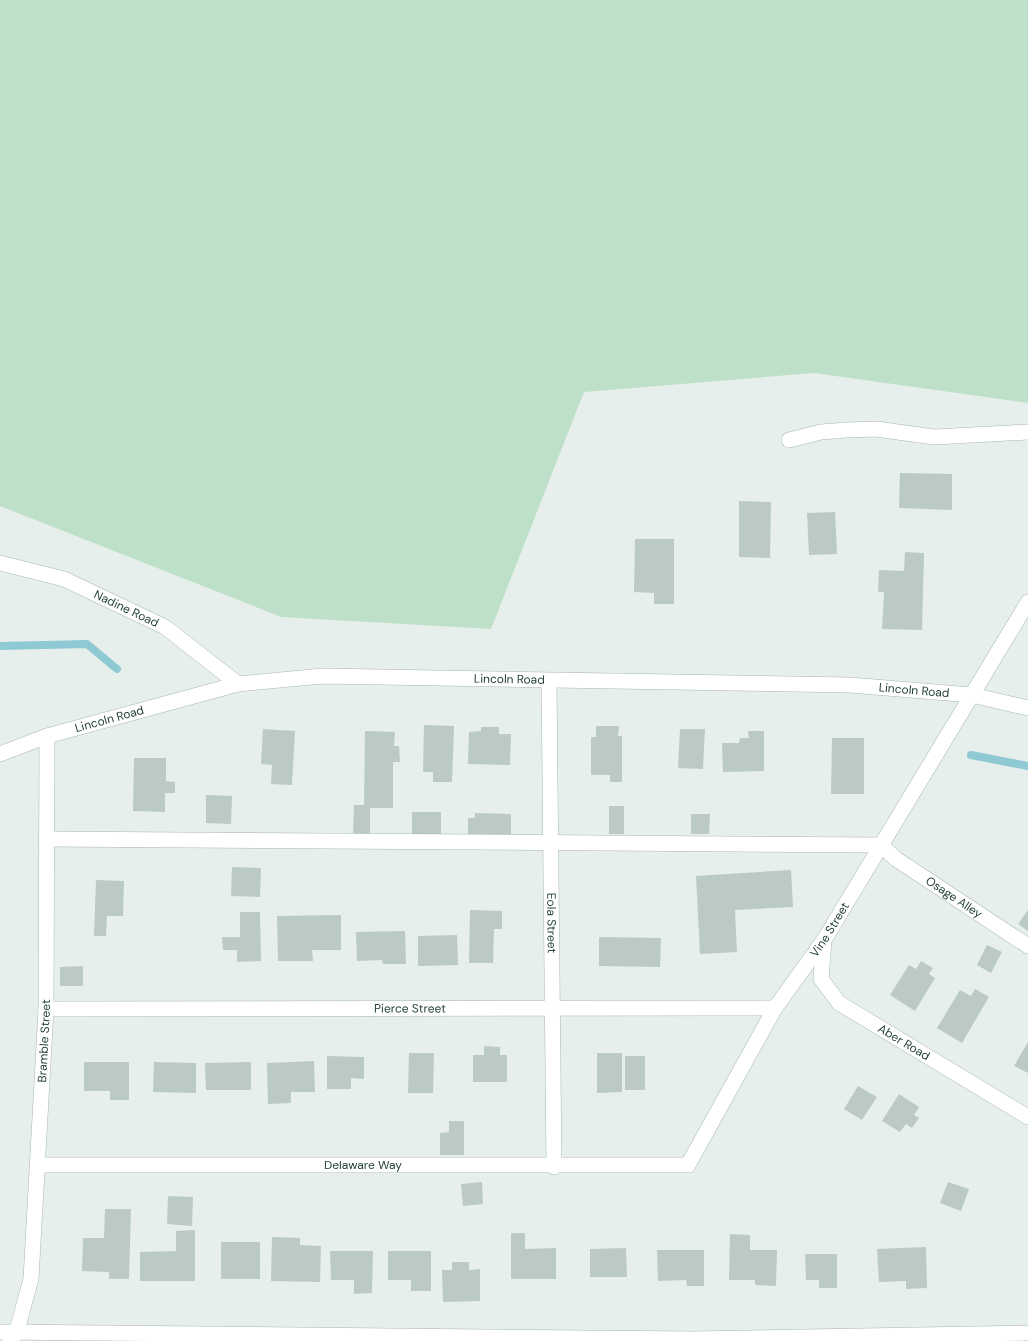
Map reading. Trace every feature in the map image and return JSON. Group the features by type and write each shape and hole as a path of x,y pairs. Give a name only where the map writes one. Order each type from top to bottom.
{"street":[{"path":"789,440 821,432 876,429 934,437 1028,432"},
{"name":"Nadine Road","path":"0,563 64,579 165,627 238,684"},
{"name":"Vine Street","path":"688,1165 775,1008 824,940 1028,602"},
{"name":"Lincoln Road","path":"0,754 47,736 238,684 322,676 850,685 972,695 1028,708"},
{"name":"Eola Street","path":"549,681 554,1167"},
{"name":"Bramble Street","path":"13,1337 31,1279 46,1009 47,736"},
{"path":"46,839 550,841 881,845"},
{"name":"Osage Alley","path":"881,845 896,859 1028,946"},
{"name":"Aber Road","path":"824,940 821,979 839,1003 1028,1117"},
{"name":"Pierce Street","path":"46,1009 775,1008"},
{"name":"Delaware Way","path":"37,1166 554,1167 688,1165"},
{"path":"0,1332 13,1337 692,1340 1028,1333"}],"green space":[{"path":"0,0 1028,0 1028,403 814,373 584,392 491,629 281,617 0,506"}],"building":[{"path":"900,473 952,474 952,510 899,508"},
{"path":"739,501 771,502 770,558 739,557"},
{"path":"835,512 837,554 809,555 807,513"},
{"path":"635,539 674,539 674,604 654,604 654,593 634,592"},
{"path":"905,552 924,553 922,630 882,629 884,592 878,592 879,570 904,571"},
{"path":"424,725 454,726 452,782 433,782 433,772 423,772"},
{"path":"596,726 619,726 618,736 622,736 622,782 610,782 610,775 591,775 591,737 596,737"},
{"path":"481,727 499,727 499,734 511,734 510,765 468,764 469,732 481,731"},
{"path":"263,729 295,731 292,785 271,784 272,765 261,764"},
{"path":"680,729 705,729 703,769 678,768"},
{"path":"365,731 395,732 394,746 399,746 400,762 393,762 393,808 370,808 370,834 353,834 354,805 364,805"},
{"path":"748,731 764,731 764,771 723,772 722,743 739,743 740,738 749,738"},
{"path":"832,738 864,738 864,794 831,794"},
{"path":"134,758 166,758 166,781 175,782 175,793 165,793 165,812 133,811"},
{"path":"206,795 232,796 231,824 206,823"},
{"path":"609,806 624,806 624,834 609,834"},
{"path":"412,812 441,812 441,835 412,835"},
{"path":"475,813 511,814 511,839 468,835 468,818 475,818"},
{"path":"691,814 710,814 709,834 691,834"},
{"path":"232,867 261,868 260,897 231,896"},
{"path":"791,870 793,907 735,910 737,952 700,954 696,876"},
{"path":"96,880 124,881 123,916 107,916 106,936 94,936"},
{"path":"470,910 502,911 502,929 494,929 493,963 469,963"},
{"path":"1028,910 1028,931 1018,924"},
{"path":"240,912 260,912 261,961 237,962 237,950 223,950 222,937 240,937"},
{"path":"341,915 341,950 312,950 313,961 278,961 277,916"},
{"path":"405,931 406,964 383,964 382,960 357,961 356,932"},
{"path":"457,935 458,965 418,966 418,936"},
{"path":"599,937 661,938 660,967 599,966"},
{"path":"987,945 1002,952 991,973 977,965"},
{"path":"921,961 933,968 929,974 935,978 915,1011 890,995 909,965 916,969"},
{"path":"83,966 83,986 60,986 60,967"},
{"path":"975,989 989,997 962,1043 937,1028 960,990 971,996"},
{"path":"1028,1042 1028,1073 1014,1066"},
{"path":"484,1046 500,1047 500,1055 507,1055 507,1082 473,1082 473,1055 484,1055"},
{"path":"409,1053 434,1053 433,1093 408,1093"},
{"path":"597,1053 622,1053 622,1092 597,1093"},
{"path":"327,1056 364,1057 364,1079 351,1078 351,1089 327,1089"},
{"path":"625,1056 645,1056 645,1090 625,1090"},
{"path":"314,1061 315,1092 291,1092 291,1103 268,1104 267,1063"},
{"path":"84,1062 129,1062 129,1100 110,1100 110,1091 84,1091"},
{"path":"154,1062 196,1063 196,1093 153,1092"},
{"path":"251,1062 251,1090 206,1090 205,1063"},
{"path":"858,1086 877,1097 862,1120 844,1109"},
{"path":"899,1094 919,1107 914,1115 919,1118 912,1128 906,1124 900,1132 882,1121"},
{"path":"449,1121 464,1121 464,1155 440,1155 440,1133 449,1132"},
{"path":"482,1182 483,1204 463,1206 461,1184"},
{"path":"948,1182 969,1189 961,1211 940,1203"},
{"path":"168,1196 193,1197 192,1226 167,1224"},
{"path":"105,1209 131,1209 129,1279 109,1279 109,1272 82,1271 83,1238 104,1238"},
{"path":"195,1230 195,1281 140,1281 140,1252 176,1251 176,1231"},
{"path":"511,1233 525,1233 525,1249 556,1248 556,1279 511,1279"},
{"path":"730,1234 750,1235 750,1250 777,1250 776,1286 755,1285 755,1280 729,1280"},
{"path":"272,1237 300,1238 300,1245 321,1246 320,1282 271,1281"},
{"path":"221,1242 260,1242 260,1279 221,1279"},
{"path":"926,1247 927,1288 906,1289 906,1281 879,1282 877,1249"},
{"path":"626,1248 627,1277 590,1277 590,1249"},
{"path":"657,1250 704,1250 704,1286 687,1286 686,1280 658,1281"},
{"path":"330,1251 373,1251 372,1293 354,1294 354,1280 331,1280"},
{"path":"388,1251 431,1251 431,1291 411,1291 411,1280 388,1280"},
{"path":"805,1254 837,1254 837,1288 819,1288 819,1280 806,1280"},
{"path":"452,1262 469,1262 469,1270 480,1269 480,1301 443,1302 442,1270 452,1270"}],"waterway":[{"path":"0,646 87,644 117,669"},
{"path":"971,755 1028,766"}]}
